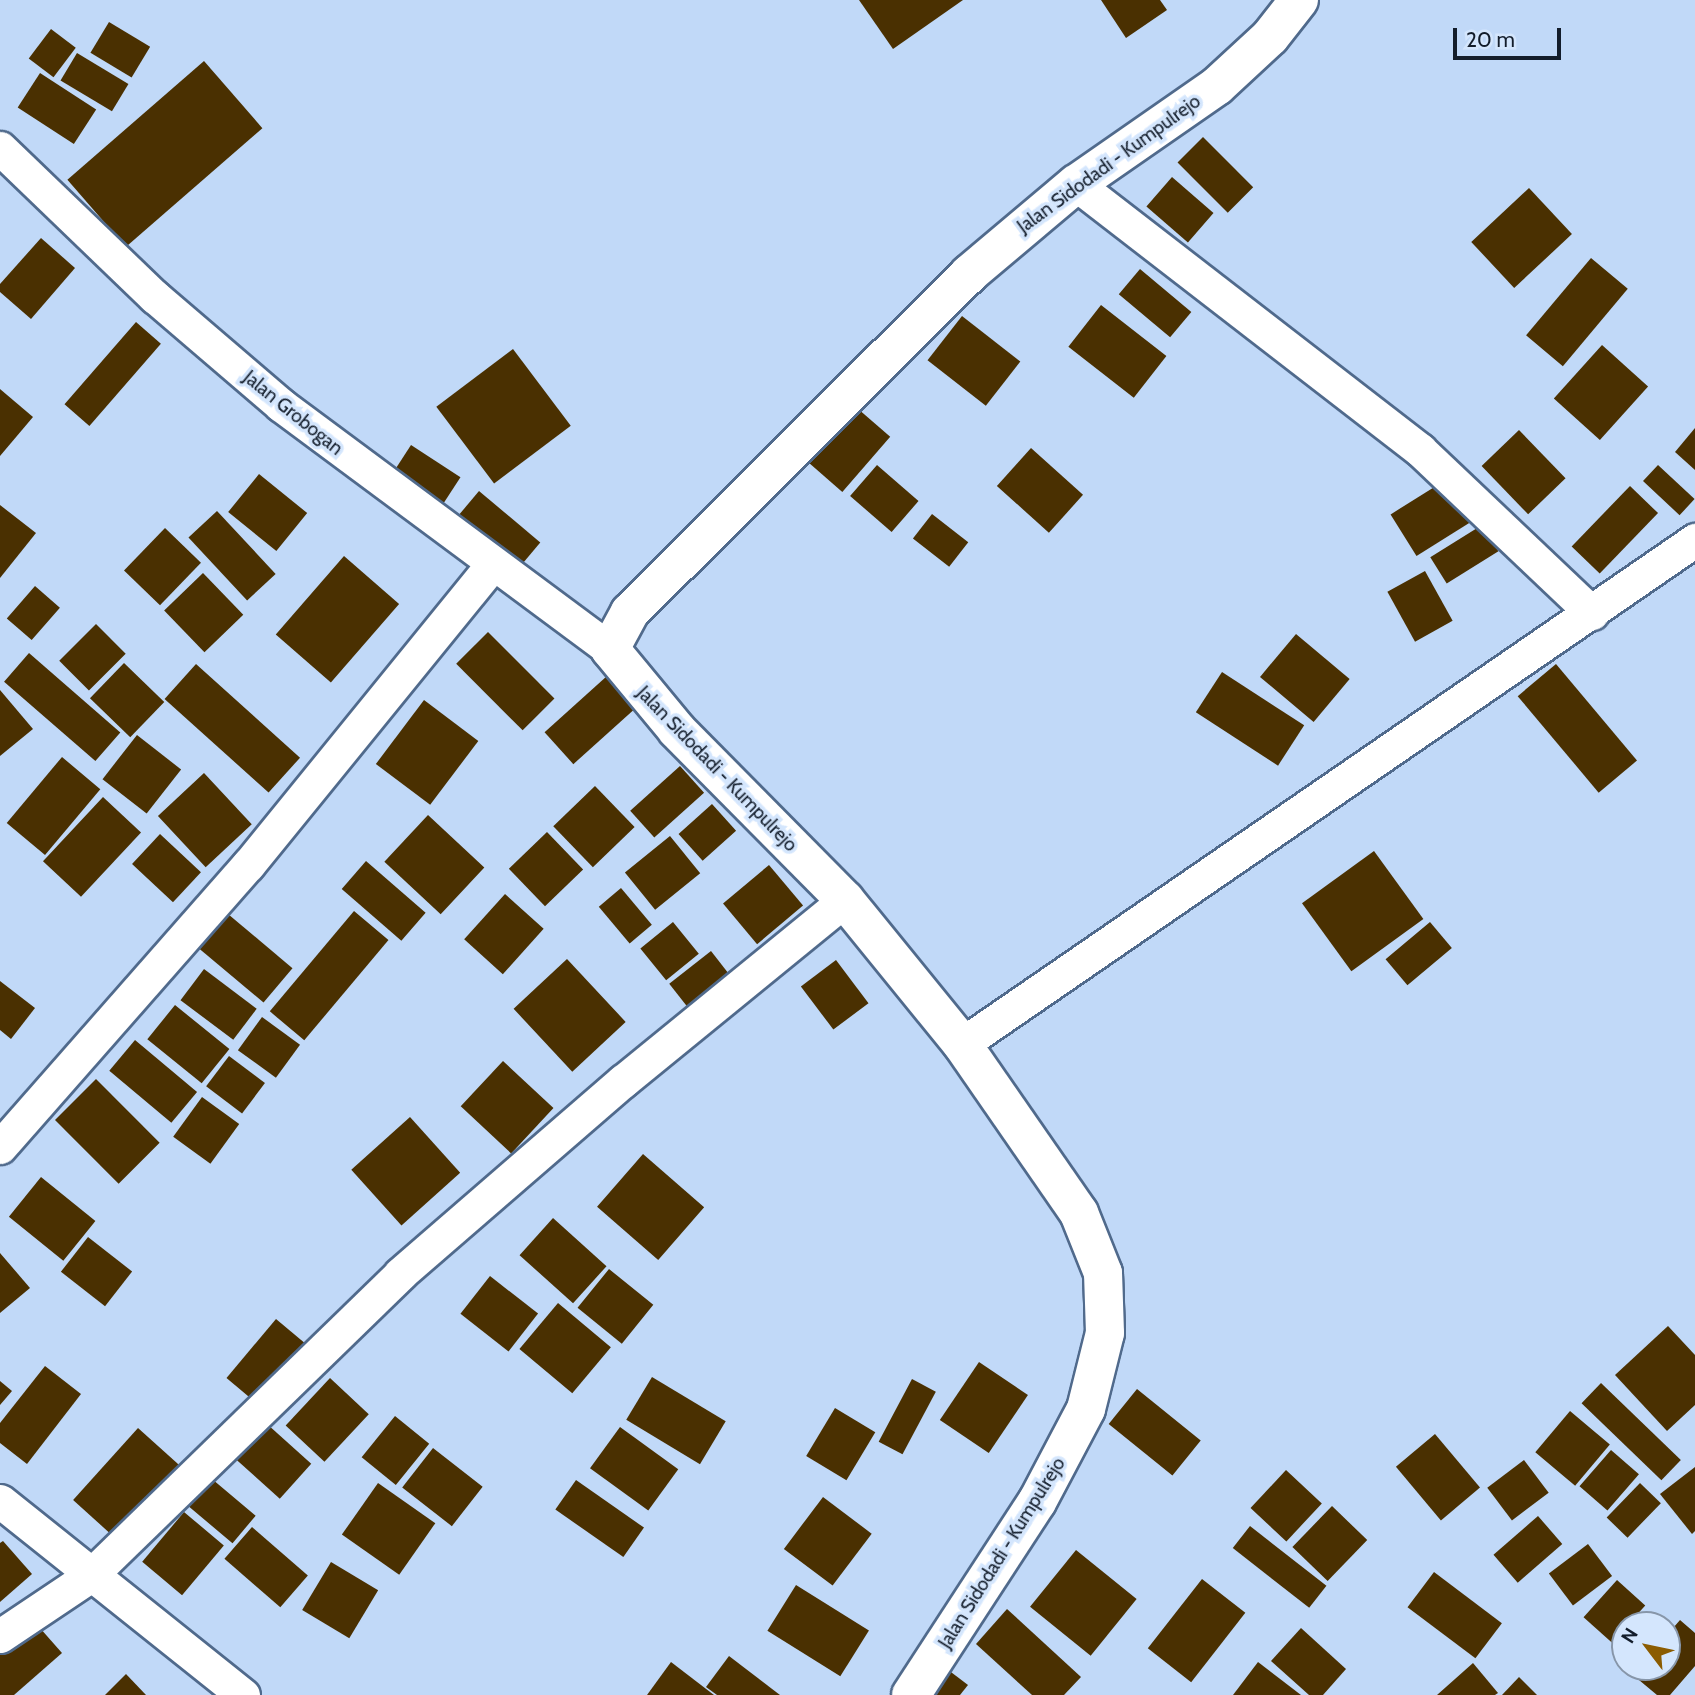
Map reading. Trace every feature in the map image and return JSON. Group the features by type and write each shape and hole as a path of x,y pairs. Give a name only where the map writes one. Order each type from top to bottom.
{"street":[{"name":"Jalan Sidodadi - Kumpulrejo","path":"911,1695 1000,1564 1065,1454 1095,1384 1105,1333 1103,1273 1079,1213 962,1044 845,900 677,730 610,649 630,612 912,330 1015,232 1076,184 1217,86 1270,37 1299,0"},
{"name":"Jalan Grobogan","path":"0,148 155,297 281,405 610,649"},
{"path":"1076,184 1420,450 1592,613"},
{"path":"962,1044 1695,540"},
{"path":"0,1147 248,866 493,564"},
{"path":"0,1636 91,1575 400,1274 623,1081 845,900"},
{"path":"0,1501 243,1695"}],"building":[{"path":"859,0 963,0 893,49"},
{"path":"1101,0 1160,0 1167,10 1126,38"},
{"path":"109,22 150,47 132,78 90,53"},
{"path":"51,29 76,48 53,77 29,59"},
{"path":"77,53 128,84 112,111 61,80"},
{"path":"204,61 262,128 126,247 67,180"},
{"path":"40,73 96,109 74,144 18,107"},
{"path":"1203,137 1253,187 1228,213 1178,162"},
{"path":"1172,177 1214,213 1188,243 1146,206"},
{"path":"1529,188 1572,234 1514,288 1471,242"},
{"path":"41,238 75,268 31,319 0,292 0,284"},
{"path":"1591,258 1628,289 1563,366 1526,335"},
{"path":"1140,269 1191,312 1170,337 1119,294"},
{"path":"1101,305 1166,356 1134,398 1068,347"},
{"path":"962,316 1020,362 986,406 928,360"},
{"path":"136,322 161,344 89,426 64,404"},
{"path":"1602,345 1648,386 1600,440 1554,399"},
{"path":"513,349 571,426 494,483 436,407"},
{"path":"0,389 33,417 0,456"},
{"path":"857,408 890,437 842,492 809,463"},
{"path":"1695,428 1695,470 1675,452"},
{"path":"1519,430 1566,478 1528,514 1482,466"},
{"path":"411,445 460,477 437,514 387,482"},
{"path":"1031,448 1083,495 1049,533 997,486"},
{"path":"877,465 919,501 892,532 850,496"},
{"path":"1658,465 1695,499 1680,515 1643,481"},
{"path":"259,474 307,513 276,551 228,512"},
{"path":"1444,481 1470,523 1417,556 1391,514"},
{"path":"1630,486 1658,513 1600,574 1572,546"},
{"path":"479,491 540,542 517,571 455,519"},
{"path":"0,505 36,533 0,578"},
{"path":"217,511 276,574 247,600 188,538"},
{"path":"932,514 968,542 949,567 913,538"},
{"path":"1482,525 1498,551 1447,584 1430,557"},
{"path":"165,528 201,563 160,605 124,570"},
{"path":"344,556 399,604 331,682 276,634"},
{"path":"1425,571 1453,621 1415,642 1387,592"},
{"path":"203,573 243,615 204,652 164,611"},
{"path":"35,586 60,608 32,640 7,618"},
{"path":"96,624 126,654 89,690 59,661"},
{"path":"488,632 554,698 523,730 456,664"},
{"path":"1296,634 1350,679 1314,722 1260,677"},
{"path":"29,653 120,732 95,761 4,682"},
{"path":"124,663 164,702 130,737 90,698"},
{"path":"196,664 300,758 269,793 165,699"},
{"path":"1556,664 1637,761 1599,793 1518,696"},
{"path":"1222,672 1304,725 1278,766 1196,712"},
{"path":"607,676 636,708 573,764 545,732"},
{"path":"0,690 33,729 0,756"},
{"path":"424,700 478,741 430,805 376,764"},
{"path":"137,735 181,769 147,814 103,779"},
{"path":"62,757 100,789 45,855 7,823"},
{"path":"680,766 704,793 654,838 630,811"},
{"path":"204,773 252,824 206,867 158,816"},
{"path":"595,786 635,827 593,867 553,826"},
{"path":"103,797 141,832 81,897 43,861"},
{"path":"712,804 736,831 703,861 679,834"},
{"path":"428,815 484,868 441,914 384,862"},
{"path":"547,832 583,869 545,906 509,869"},
{"path":"160,834 201,872 173,902 132,864"},
{"path":"670,836 700,873 655,910 625,873"},
{"path":"1374,851 1423,919 1351,971 1302,903"},
{"path":"366,861 426,913 401,941 342,889"},
{"path":"769,865 803,906 757,944 723,904"},
{"path":"621,888 652,925 630,943 599,907"},
{"path":"505,894 544,929 503,974 464,939"},
{"path":"222,909 292,968 264,1003 193,943"},
{"path":"354,911 388,940 304,1040 270,1011"},
{"path":"673,922 699,954 666,980 640,948"},
{"path":"1430,922 1452,948 1407,985 1386,959"},
{"path":"711,951 730,975 688,1008 669,984"},
{"path":"567,959 626,1022 572,1072 514,1009"},
{"path":"836,960 868,1003 833,1030 801,986"},
{"path":"204,969 257,1009 233,1040 181,1000"},
{"path":"0,981 35,1008 11,1039 0,1030"},
{"path":"175,1005 229,1049 202,1083 147,1039"},
{"path":"262,1017 300,1045 276,1078 238,1050"},
{"path":"135,1040 197,1092 171,1123 109,1071"},
{"path":"229,1056 265,1083 242,1113 206,1086"},
{"path":"503,1061 553,1108 511,1153 461,1106"},
{"path":"96,1079 160,1143 119,1184 55,1120"},
{"path":"202,1097 239,1124 210,1164 173,1137"},
{"path":"410,1117 460,1173 401,1226 351,1170"},
{"path":"643,1154 704,1207 658,1260 597,1207"},
{"path":"41,1177 95,1221 63,1261 9,1217"},
{"path":"553,1218 607,1266 573,1303 520,1255"},
{"path":"88,1237 132,1271 105,1306 61,1272"},
{"path":"0,1253 30,1288 0,1313"},
{"path":"609,1269 653,1305 622,1344 578,1308"},
{"path":"490,1276 538,1314 509,1351 460,1314"},
{"path":"558,1303 611,1347 572,1393 519,1349"},
{"path":"276,1319 306,1344 256,1403 227,1378"},
{"path":"1668,1326 1695,1355 1695,1405 1667,1431 1615,1375"},
{"path":"979,1362 1028,1395 989,1453 940,1420"},
{"path":"45,1366 81,1394 27,1464 0,1443 0,1423"},
{"path":"652,1377 726,1421 700,1464 626,1420"},
{"path":"330,1378 369,1414 324,1462 286,1426"},
{"path":"912,1379 936,1392 903,1454 879,1442"},
{"path":"0,1381 12,1391 0,1405"},
{"path":"1601,1383 1681,1460 1661,1480 1582,1403"},
{"path":"1137,1389 1201,1441 1172,1476 1109,1424"},
{"path":"835,1408 875,1432 846,1480 806,1456"},
{"path":"1570,1411 1610,1444 1575,1486 1535,1452"},
{"path":"257,1415 311,1464 280,1499 226,1450"},
{"path":"395,1416 429,1444 396,1485 362,1457"},
{"path":"620,1427 678,1469 648,1511 590,1468"},
{"path":"138,1428 179,1465 114,1537 73,1500"},
{"path":"1435,1434 1480,1488 1441,1520 1396,1467"},
{"path":"433,1448 483,1487 452,1526 402,1487"},
{"path":"1611,1450 1639,1474 1607,1511 1580,1486"},
{"path":"1524,1460 1549,1493 1512,1520 1487,1488"},
{"path":"1695,1467 1695,1531 1692,1534 1660,1494"},
{"path":"1286,1470 1322,1503 1286,1541 1251,1508"},
{"path":"212,1479 256,1516 233,1543 189,1507"},
{"path":"576,1480 644,1528 623,1557 555,1509"},
{"path":"378,1483 435,1523 399,1575 342,1535"},
{"path":"1640,1483 1661,1503 1628,1538 1607,1518"},
{"path":"823,1497 872,1534 833,1586 784,1549"},
{"path":"1332,1506 1367,1540 1328,1581 1292,1547"},
{"path":"184,1512 224,1545 182,1595 142,1562"},
{"path":"1538,1516 1562,1544 1518,1583 1493,1555"},
{"path":"1250,1526 1326,1586 1309,1608 1233,1548"},
{"path":"252,1527 308,1576 280,1607 224,1559"},
{"path":"3,1541 32,1574 0,1602 0,1543"},
{"path":"1588,1544 1612,1576 1573,1605 1549,1573"},
{"path":"1076,1550 1137,1599 1091,1656 1030,1607"},
{"path":"331,1562 378,1590 349,1638 302,1610"},
{"path":"1434,1572 1502,1623 1475,1658 1408,1607"},
{"path":"1202,1579 1245,1613 1191,1682 1148,1648"},
{"path":"1617,1580 1645,1605 1640,1611 1611,1611 1611,1642 1584,1617"},
{"path":"796,1585 869,1631 840,1676 767,1631"},
{"path":"1007,1609 1081,1677 1064,1695 1032,1695 976,1644"},
{"path":"32,1619 62,1653 14,1695 0,1695 0,1648"},
{"path":"1681,1621 1695,1633 1695,1666 1670,1695 1657,1695 1640,1681 1681,1681"},
{"path":"1301,1628 1346,1669 1323,1695 1309,1695 1271,1661"},
{"path":"729,1656 780,1695 717,1695 706,1687"},
{"path":"671,1662 714,1695 647,1695"},
{"path":"1258,1662 1301,1695 1233,1695"},
{"path":"1473,1663 1498,1693 1437,1695"},
{"path":"943,1666 968,1685 960,1695 921,1695"},
{"path":"126,1674 146,1695 105,1695"},
{"path":"1519,1677 1537,1695 1502,1695"}]}
